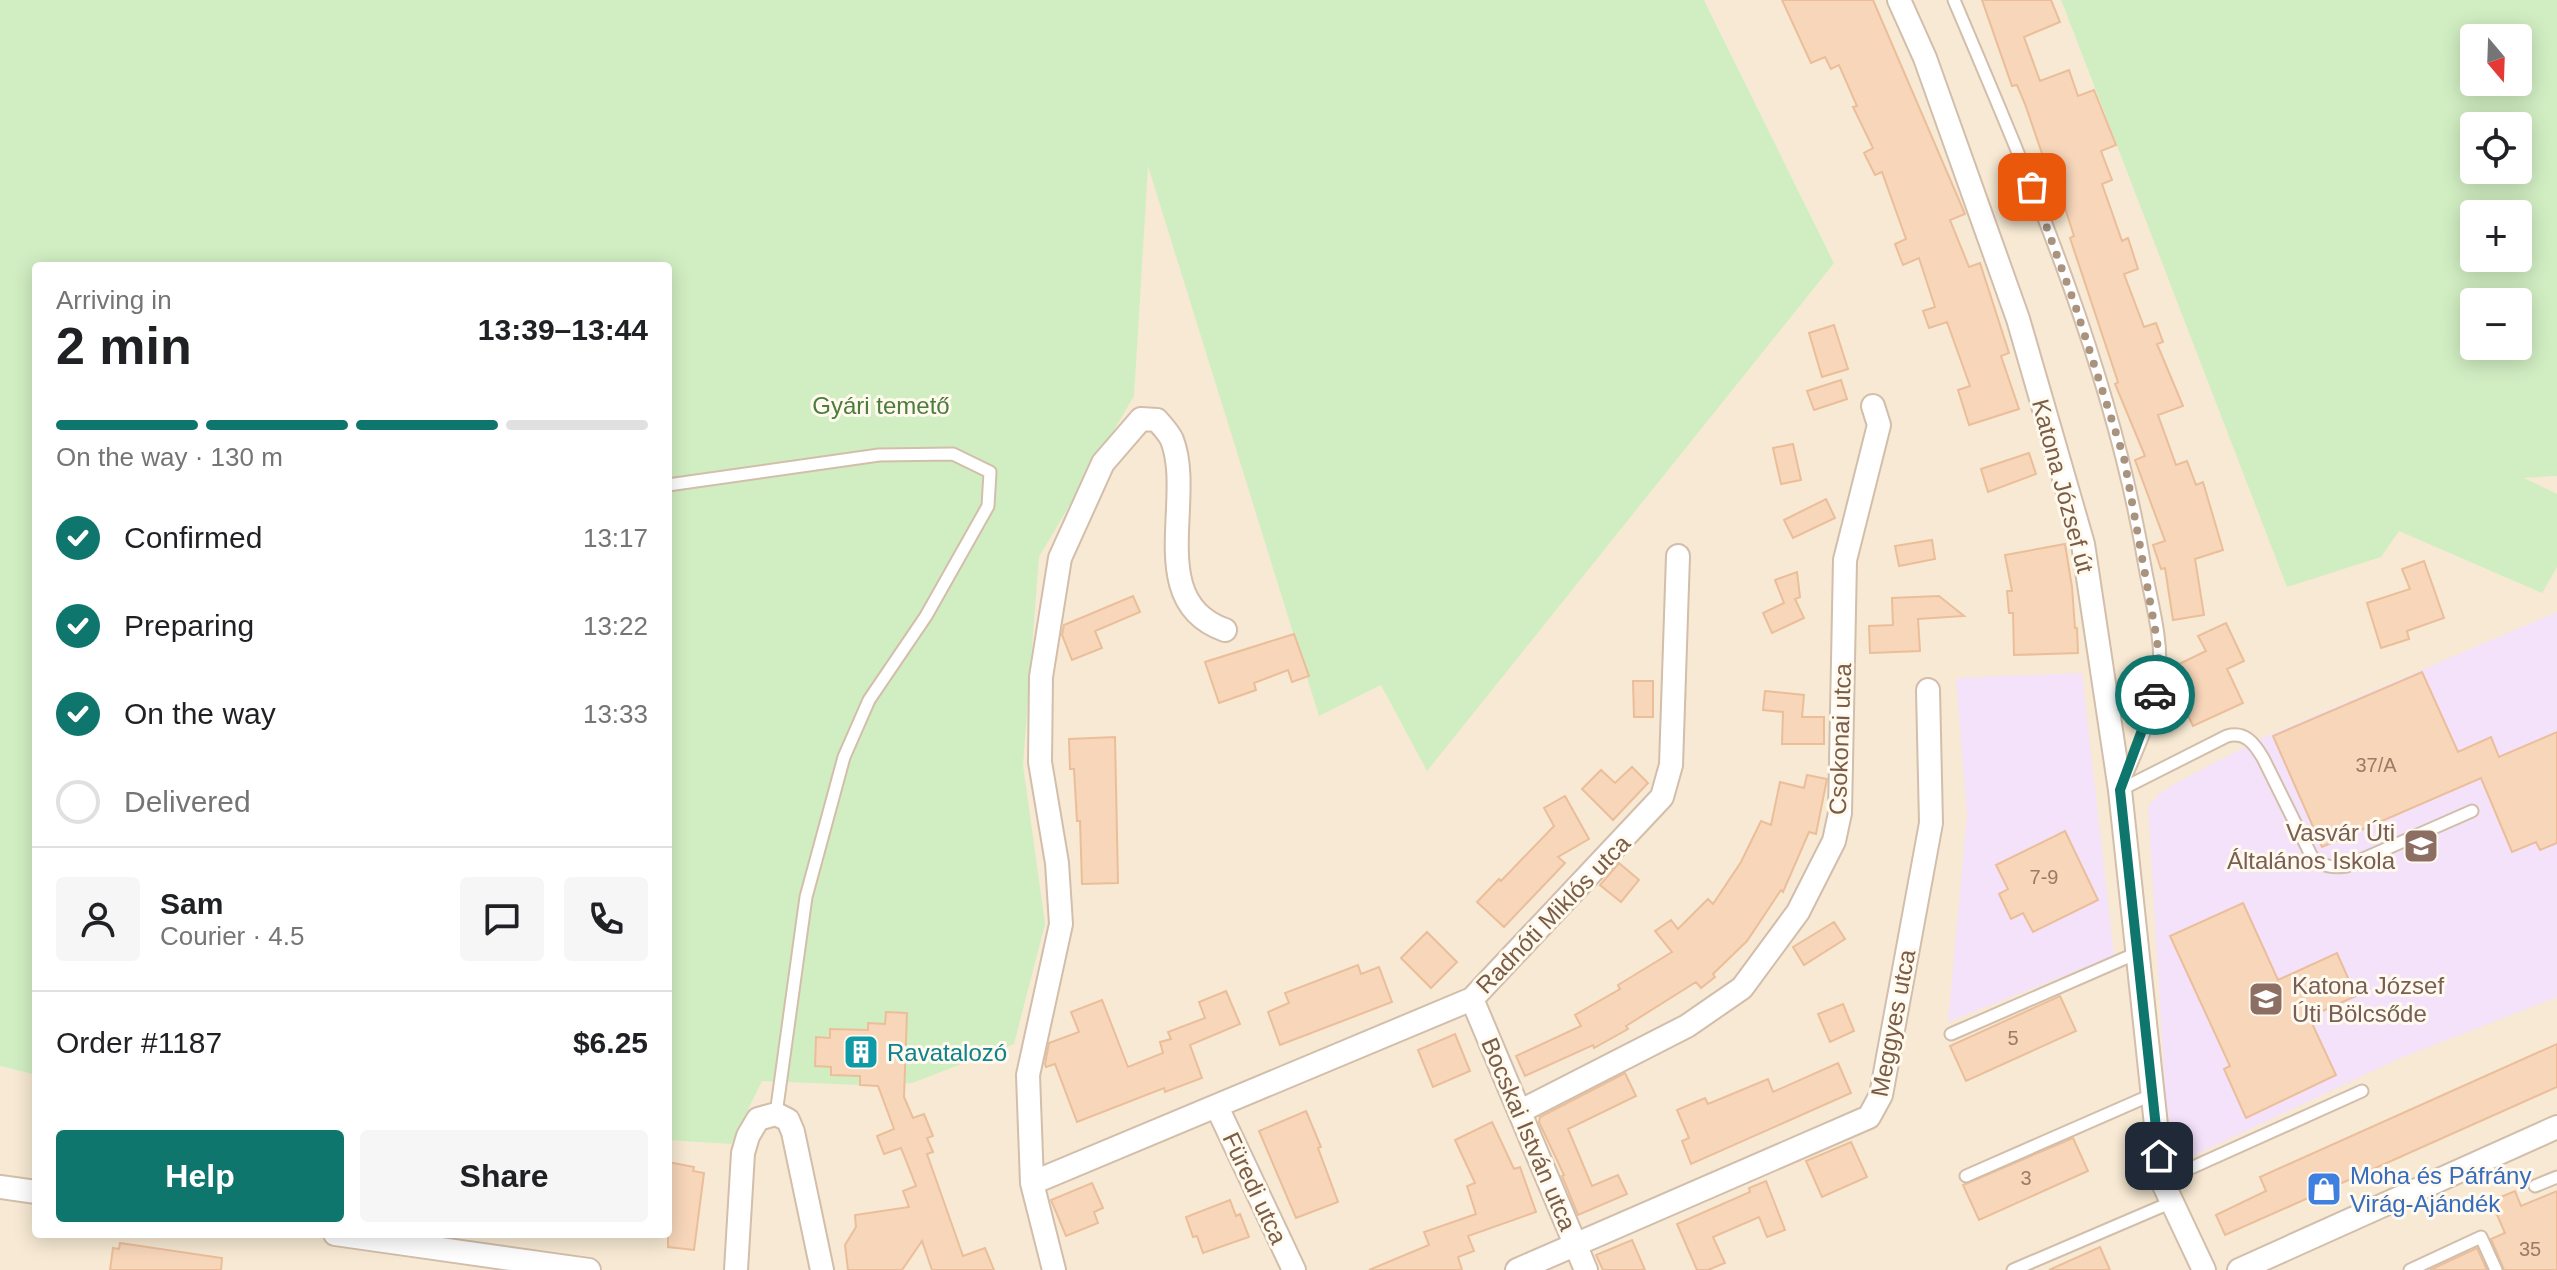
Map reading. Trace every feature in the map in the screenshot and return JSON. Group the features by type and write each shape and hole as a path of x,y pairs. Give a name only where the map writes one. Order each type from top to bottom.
{"street":[{"name":"Katona József út","path":"1899,0 1925,58 2018,319 2083,544 2120,790 2162,1181 2204,1270"},
{"name":"Csokonai utca","path":"1521,1111 1687,1026 1742,988 1798,912 1834,841 1840,813 1845,560 1879,425 1873,406"},
{"path":"1054,1270 1032,1183 1028,1075 1061,924 1057,863 1040,762 1041,677 1060,558 1103,463 1141,419 1157,420 1172,439 1179,481 1176,564 1187,599 1209,624 1225,630"},
{"name":"Radnóti Miklós utca","path":"1032,1183 1472,999 1662,797 1671,765 1678,556"},
{"name":"Meggyes utca","path":"1517,1270 1869,1117 1874,1111 1881,1095 1931,823 1928,690"},
{"name":"Bocskai István utca","path":"1472,999 1586,1270"},
{"name":"Füredi utca","path":"1217,1107 1294,1270"},
{"path":"736,1270 743,1153 758,1119 776,1114 788,1120 793,1132 822,1270"},
{"path":"2239,1270 2557,1127"},
{"path":"0,1187 32,1191"},
{"path":"363,1238 589,1270"}],"lane":[{"path":"1954,0 2021,158 2065,275 2124,458 2155,626 2160,673 2153,708 2120,790"},
{"path":"672,484 879,455 953,454 990,472 988,506 926,616 869,700 844,757 806,897 776,1114"},
{"path":"2120,790 2227,736 2243,735 2257,747 2312,857 2321,865 2332,868 2347,866 2472,811"},
{"path":"1951,1034 2137,953"},
{"path":"2162,1181 2362,1091"},
{"path":"1966,1176 2151,1095"},
{"path":"2535,1186 2557,1177"},
{"path":"2013,1270 2172,1202"},
{"path":"2410,1270 2481,1237 2496,1270"}],"shaded area":[{"path":"1704,0 2061,0 2109,125 2452,450 2522,478 2557,476 2557,1270 0,1270 0,1066 32,1074 32,1238 672,1238 672,265 1148,163 1320,715 1381,685 1834,263"},
{"path":"2557,612 2557,997 2398,1059 2180,1162 2166,1102 2148,806 2160,793 2178,782 2260,739"},
{"path":"2082,673 2114,956 1948,1022 1967,815 1956,678"}],"green space":[{"name":"Gyári temető","path":"0,0 1704,0 1834,263 1427,771 1381,685 1319,716 1148,166 1134,396 1039,557 1023,765 1045,924 1014,1044 912,1083 860,1085 762,1081 731,1144 672,1140 672,262 32,262 32,1074 0,1066"},
{"path":"2061,0 2557,0 2557,476 2524,478 2557,494 2557,567 2542,593 2399,531 2381,557 2287,587"}],"building":[{"path":"1782,0 1873,0 1965,214 1950,220 1969,267 1980,263 2009,353 2001,356 2019,409 1969,425 1958,390 1970,386 1947,322 1929,328 1923,311 1935,307 1919,258 1903,265 1895,244 1906,239 1882,172 1875,175 1864,153 1873,148 1853,107 1857,106 1839,65 1831,69 1825,57 1811,63"},
{"path":"1982,0 2051,0 2060,22 2024,37 2040,81 2069,70 2078,96 2094,90 2116,145 2101,151 2112,180 2102,184 2122,241 2128,238 2138,269 2124,274 2144,327 2156,323 2163,342 2157,344 2183,406 2158,415 2176,465 2187,461 2196,485 2203,482 2223,550 2195,559 2204,615 2173,620 2165,568 2161,569 2153,545 2165,541 2135,460 2145,456 2115,384 2118,382 2070,238 2074,236 2062,199 2058,200 2017,85 2012,86"},
{"path":"1834,325 1848,369 1822,377 1809,333"},
{"path":"1841,380 1847,399 1814,410 1807,391"},
{"path":"1793,444 1801,480 1781,484 1773,448"},
{"path":"2029,453 2036,474 1988,492 1981,469"},
{"path":"1826,499 1835,518 1793,538 1784,520"},
{"path":"1932,540 1935,559 1899,566 1895,546"},
{"path":"2065,544 2078,653 2014,655 2013,613 2009,613 2007,591 2012,591 2005,555"},
{"path":"2424,561 2444,618 2407,631 2409,639 2381,648 2367,603 2410,589 2402,569"},
{"path":"1797,572 1800,597 1795,599 1804,618 1772,633 1763,613 1784,603 1775,580"},
{"path":"1133,596 1140,612 1095,631 1102,648 1072,660 1062,635 1064,625"},
{"path":"1939,596 1964,616 1918,619 1920,651 1870,653 1869,626 1893,625 1892,598"},
{"path":"2226,623 2244,661 2227,669 2243,703 2193,726 2181,701 2192,696 2177,665 2206,651 2198,636"},
{"path":"1294,634 1309,676 1292,682 1288,670 1254,683 1256,690 1219,703 1205,662"},
{"name":"Vasvár Úti Általános Iskola","path":"2422,672 2458,752 2491,737 2499,757 2557,732 2557,843 2540,850 2536,842 2512,852 2481,778 2322,847 2273,736"},
{"path":"1633,681 1653,681 1653,717 1634,717"},
{"path":"1765,691 1804,695 1802,717 1824,717 1824,744 1782,744 1783,712 1763,710"},
{"path":"1115,737 1118,883 1082,884 1080,821 1077,821 1074,769 1070,769 1069,739"},
{"path":"1632,767 1648,783 1613,820 1582,789 1601,770 1615,783"},
{"path":"1807,775 1827,779 1816,834 1809,832 1783,892 1781,890 1747,941 1713,974 1715,977 1701,988 1696,982 1626,1026 1628,1029 1594,1048 1593,1045 1525,1076 1516,1056 1581,1026 1575,1015 1620,989 1618,985 1672,952 1655,931 1671,920 1678,929 1708,899 1713,904 1741,862 1761,821 1771,825 1780,782 1804,788"},
{"path":"1565,796 1589,839 1558,857 1565,863 1504,927 1477,902 1554,826 1544,808"},
{"path":"2065,831 2098,900 2033,932 2023,913 2011,919 1999,894 2008,889 1996,865"},
{"path":"1619,863 1639,880 1621,902 1600,885"},
{"path":"2243,903 2278,980 2337,953 2356,996 2309,1017 2336,1075 2246,1118 2224,1069 2230,1066 2170,936"},
{"path":"1834,922 1845,939 1804,965 1793,947"},
{"path":"1427,932 1457,962 1431,988 1401,958"},
{"path":"1358,965 1361,974 1379,967 1392,1002 1280,1045 1268,1012 1289,1003 1285,993"},
{"path":"1226,991 1240,1024 1190,1045 1202,1078 1165,1092 1164,1088 1077,1122 1055,1064 1046,1067 1045,1064 1049,1043 1079,1032 1071,1012 1102,1000 1128,1067 1163,1053 1160,1042 1171,1039 1168,1032 1205,1018 1199,1002"},
{"path":"2060,996 2076,1031 1966,1081 1950,1046"},
{"path":"1843,1004 1854,1031 1830,1042 1818,1014"},
{"path":"886,1012 907,1013 904,1097 913,1118 924,1114 933,1136 927,1138 933,1152 927,1154 963,1256 985,1248 994,1270 932,1270 922,1241 902,1270 848,1270 845,1245 856,1227 855,1215 909,1207 903,1191 916,1186 901,1148 884,1154 877,1136 894,1129 878,1086 860,1085 860,1076 831,1075 831,1067 815,1066 816,1037 830,1038 830,1029 868,1030 868,1023 885,1024"},
{"path":"1455,1034 1470,1071 1433,1087 1418,1050"},
{"path":"2557,1044 2557,1087 2225,1235 2216,1215 2266,1191 2260,1177"},
{"path":"1838,1063 1851,1093 1691,1164 1682,1141 1689,1138 1677,1110 1705,1098 1708,1104 1768,1079 1773,1092"},
{"path":"1625,1073 1636,1096 1568,1129 1592,1186 1618,1175 1627,1194 1578,1215 1564,1175 1539,1122 1540,1117"},
{"path":"1306,1111 1338,1202 1296,1218 1259,1131"},
{"path":"1492,1122 1514,1169 1520,1167 1536,1212 1468,1236 1474,1251 1458,1257 1462,1270 1369,1270 1429,1245 1424,1232 1476,1214 1467,1186 1475,1183 1455,1140"},
{"path":"2073,1138 2088,1171 1979,1220 1963,1185"},
{"path":"1851,1142 1867,1177 1822,1197 1806,1161"},
{"path":"672,1163 694,1167 693,1171 704,1173 694,1250 668,1247 668,1238 672,1238"},
{"path":"1766,1181 1785,1230 1767,1237 1759,1217 1713,1237 1725,1263 1708,1270 1697,1270 1677,1224 1750,1192 1749,1188"},
{"path":"1092,1183 1103,1208 1094,1212 1098,1223 1066,1236 1051,1200"},
{"path":"2515,1191 2521,1206 2557,1191 2557,1270 2504,1270 2491,1239 2505,1233 2491,1201"},
{"path":"1230,1200 1236,1216 1240,1214 1249,1237 1203,1253 1186,1217"},
{"path":"1632,1240 1645,1270 1603,1270 1596,1255"},
{"path":"120,1243 222,1258 221,1270 110,1270 113,1248 119,1249"},
{"path":"2100,1247 2110,1270 2049,1270"},
{"path":"2477,1248 2487,1270 2430,1270"}],"way so far":[{"path":"2032,187 2075,305 2124,458 2157,640 2160,673 2155,695"}],"place":[{"name":"Vasvár Úti Általános Iskola","path":"2421,846"},
{"name":"Katona József Úti Bölcsőde","path":"2266,999"},
{"name":"Ravatalozó","path":"861,1052"},
{"name":"Moha és Páfrány Virág-Ajándék","path":"2324,1189"}],"route":[{"path":"2155,695 2153,708 2120,790 2159,1156"}]}
